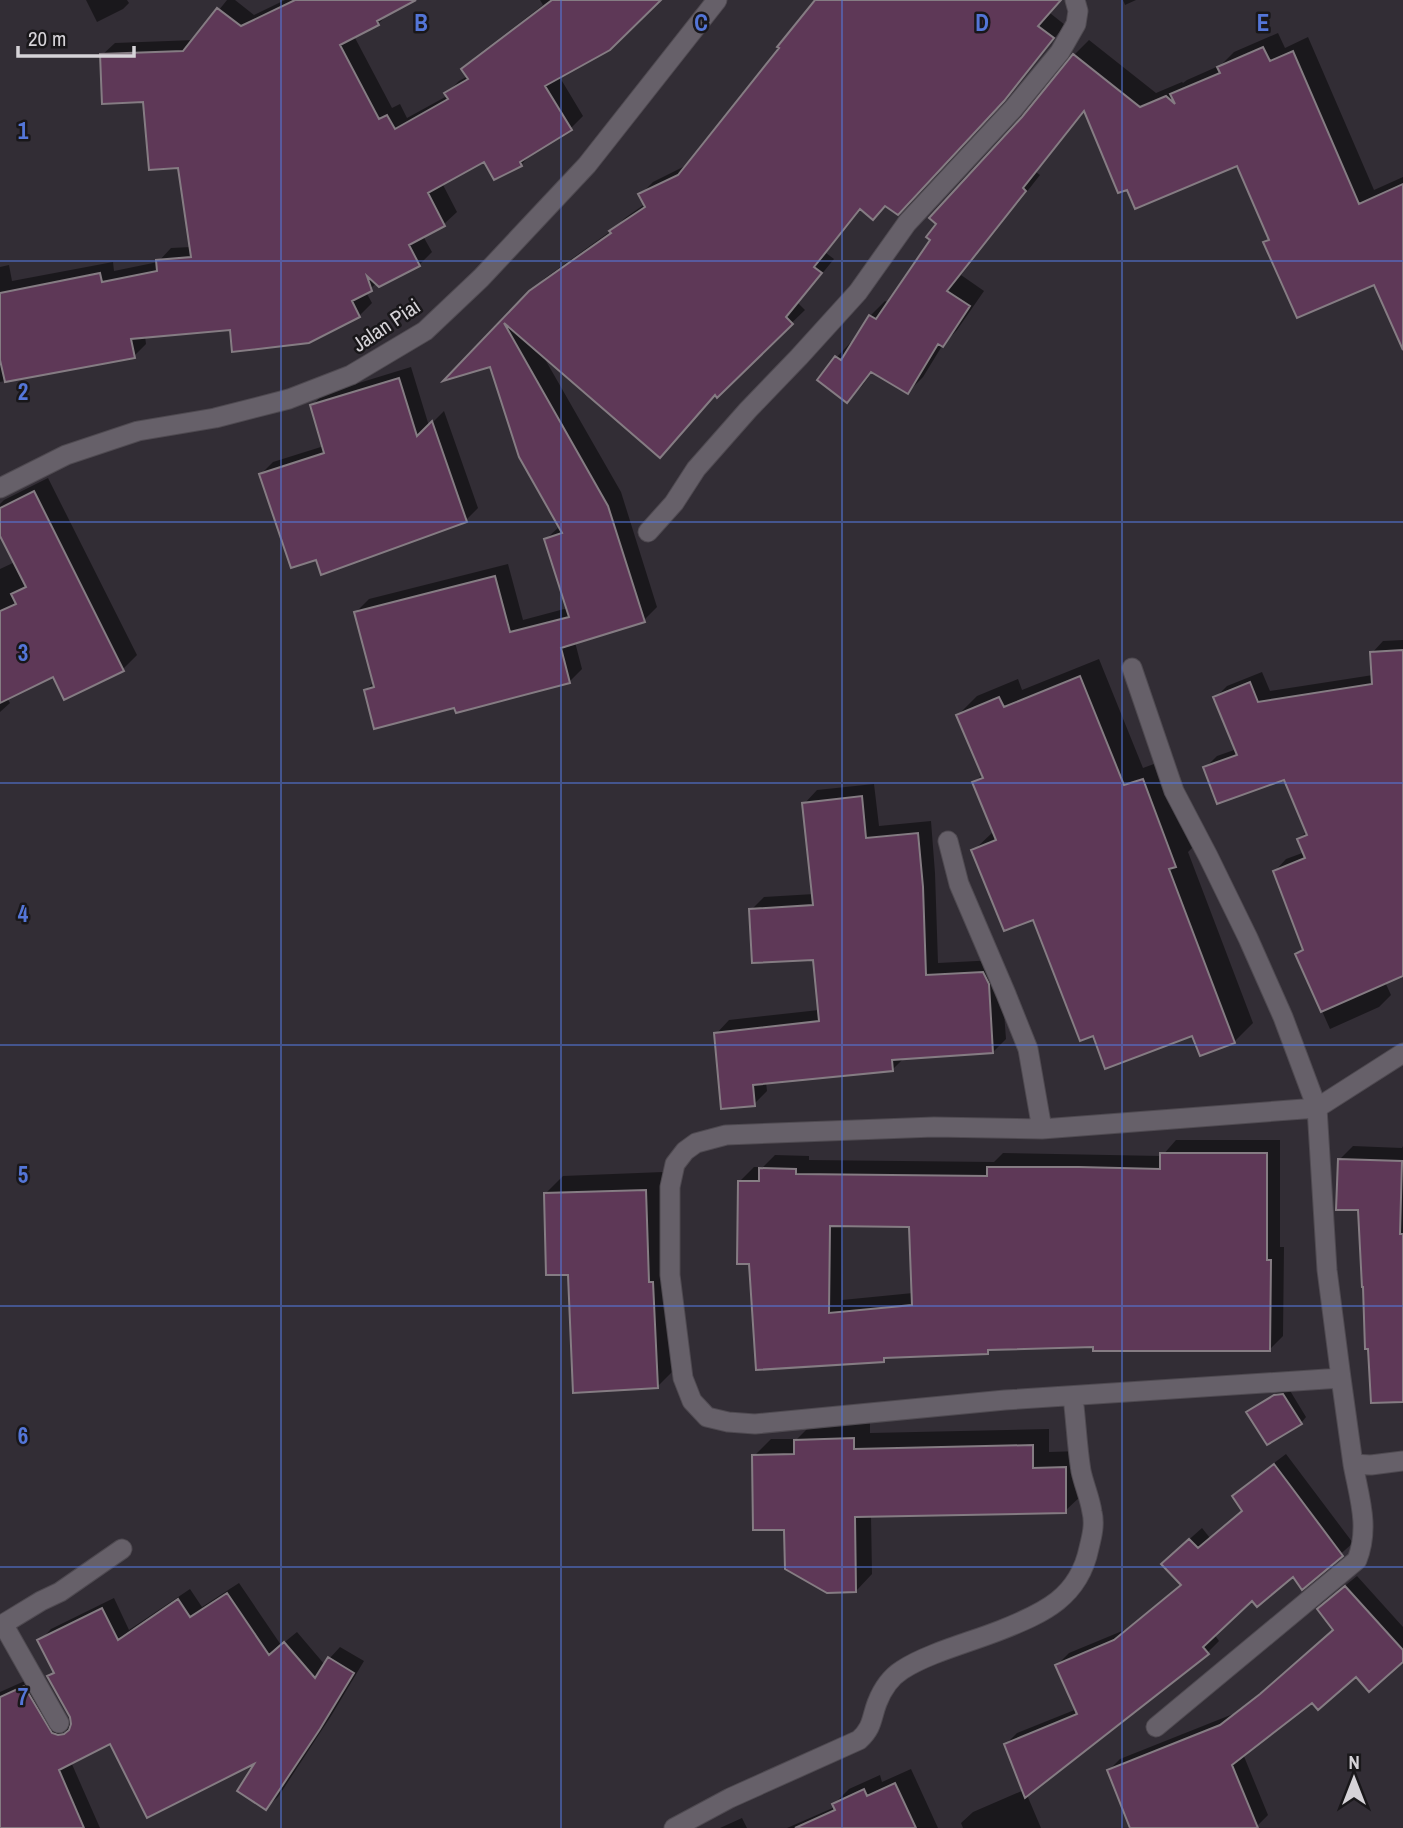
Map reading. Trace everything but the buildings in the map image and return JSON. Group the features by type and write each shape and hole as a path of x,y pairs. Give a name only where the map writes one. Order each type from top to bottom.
{"street":[{"name":"Jalan Piai","path":"0,488 66,454 138,432 215,418 289,399 351,375 425,331 481,278 587,165 717,0"},
{"path":"648,532 674,503 696,469 858,292 907,223 1013,109 1060,52 1076,24 1078,11 1075,0"},
{"path":"1132,668 1174,791 1248,938 1283,1017 1317,1108 1327,1270 1364,1527 1363,1545 1357,1560 1156,1727"},
{"path":"948,841 959,884 1028,1049 1042,1129"},
{"path":"1341,1378 1005,1400 755,1423 728,1422 707,1416 692,1401 683,1378 670,1275 670,1187 675,1164 685,1151 696,1143 726,1135 934,1127 1042,1129 1317,1108 1403,1053"},
{"path":"674,1828 730,1798 859,1740 872,1723 876,1703 885,1686 901,1670 1039,1615 1064,1597 1078,1580 1087,1560 1093,1531 1093,1513 1082,1473 1073,1397"},
{"path":"1353,1464 1403,1461"},
{"path":"59,1723 1,1625 60,1592 122,1549"}]}
